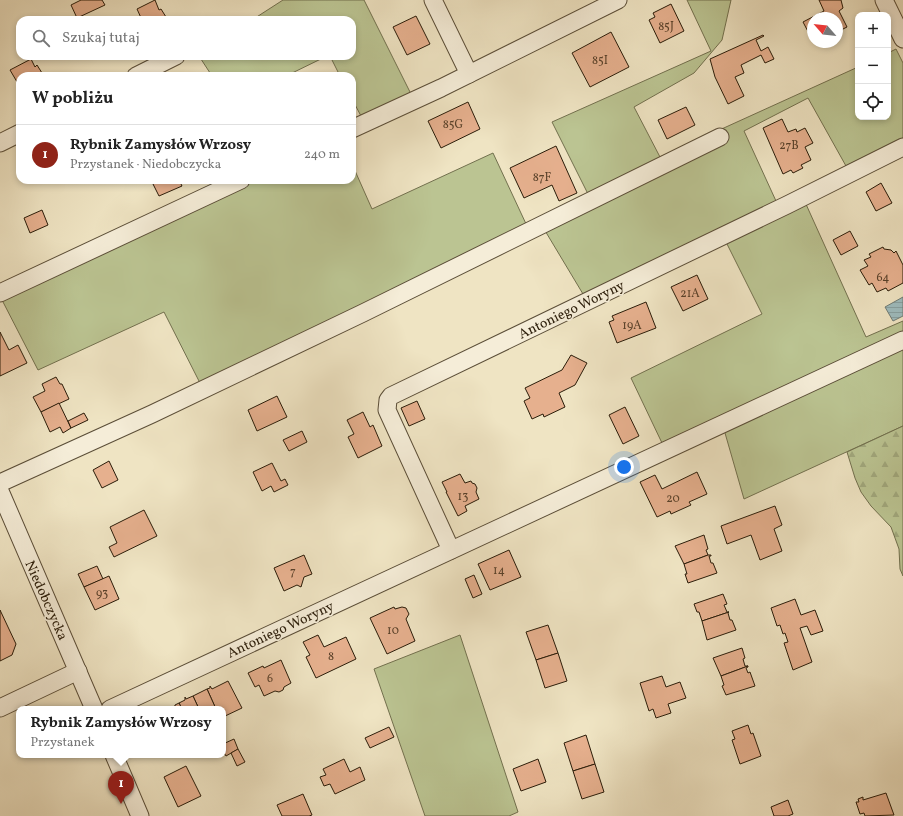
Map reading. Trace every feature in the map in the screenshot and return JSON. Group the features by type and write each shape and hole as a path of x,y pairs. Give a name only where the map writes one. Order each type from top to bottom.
{"street":[{"path":"433,0 469,74"},
{"path":"356,127 469,74 618,0"},
{"path":"884,0 903,39"},
{"path":"144,72 168,60"},
{"path":"0,143 16,135"},
{"path":"0,483 152,414 356,316 720,137"},
{"name":"Antoniego Woryny","path":"451,550 387,410 388,400 391,396 788,205 903,147"},
{"path":"0,293 232,184"},
{"name":"Antoniego Woryny","path":"116,706 903,340"},
{"name":"Niedobczycka","path":"0,491 93,706"},
{"path":"0,708 78,671"},
{"path":"115,758 140,816"}],"green space":[{"path":"283,0 364,0 412,96 361,116 356,107 356,72 338,72 332,60 356,60 356,16 258,16"},
{"path":"687,0 731,0 722,40 694,73 634,107 660,157 855,68 855,120 891,120 891,52 896,49 903,63 903,138 846,166 808,98 744,131 776,201 583,294 544,229 201,385 164,312 38,370 2,300 246,184 356,184 356,173 372,209 493,153 527,226 590,198 552,122 711,51"},
{"path":"202,60 319,60 294,72 209,72"},
{"path":"805,202 866,337 903,321 903,426 744,499 725,433 716,418 662,443 631,378 762,314 725,240"},
{"path":"903,426 903,576 900,569 899,549 891,527 871,506 861,492 847,452"},
{"path":"460,635 518,812 509,816 425,816 374,669"}],"water":[{"path":"903,297 903,316 893,321 885,307"}],"building":[{"path":"81,0 102,0 105,5 81,16 76,16 71,5"},
{"path":"155,0 159,10 161,9 165,16 140,16 137,9"},
{"path":"819,0 841,0 843,8 840,12 822,12 824,11"},
{"path":"671,4 684,31 660,43 649,20 655,17 653,13"},
{"path":"416,16 430,44 407,55 393,27"},
{"path":"843,19 847,27 843,29"},
{"path":"807,20 807,30 803,22"},
{"path":"611,32 629,67 590,87 572,53"},
{"path":"763,35 764,36 756,40 761,51 768,47 774,59 765,63 761,55 741,65 744,73 735,77 744,96 728,104 715,77 710,59"},
{"path":"32,60 35,67 37,65 41,72 16,72 16,80 10,70"},
{"path":"468,102 480,129 441,148 428,121"},
{"path":"686,107 695,125 667,139 658,120"},
{"path":"782,119 788,132 796,129 797,132 805,128 813,143 805,147 811,160 801,165 803,168 793,173 791,170 783,174 763,128"},
{"path":"556,146 577,193 559,201 552,185 524,198 510,168"},
{"path":"881,183 892,203 876,211 866,192"},
{"path":"153,184 181,184 182,186 159,196"},
{"path":"42,210 48,225 30,233 24,218"},
{"path":"850,231 858,246 841,255 833,240"},
{"path":"883,247 884,249 891,250 894,253 896,251 903,265 903,283 888,291 886,288 877,292 872,283 869,285 860,270 868,266 864,260 871,257 869,254"},
{"path":"697,275 708,299 683,311 671,287"},
{"path":"646,302 656,328 617,343 609,322 614,320 612,316"},
{"path":"0,332 9,350 18,345 27,363 0,376"},
{"path":"571,355 587,363 575,385 559,393 565,407 544,417 543,414 532,419 524,401 530,398 525,388 562,370"},
{"path":"56,377 60,384 62,384 69,399 41,412 33,397 45,391 42,384"},
{"path":"277,396 287,417 257,431 248,410"},
{"path":"417,401 425,419 409,426 401,408"},
{"path":"59,403 71,428 63,433 60,427 50,432 41,412"},
{"path":"625,407 639,436 623,444 609,415"},
{"path":"363,412 370,427 373,425 382,446 358,458 348,437 354,434 347,420"},
{"path":"84,413 88,420 71,428 68,421"},
{"path":"302,431 307,442 289,451 283,440"},
{"path":"109,461 118,480 102,488 93,470"},
{"path":"272,463 281,481 285,479 288,485 274,492 271,486 262,491 253,472"},
{"path":"697,472 707,494 689,502 691,505 671,514 670,511 657,517 640,482 655,475 662,489"},
{"path":"460,474 465,483 471,481 475,484 479,499 465,506 467,511 458,516 442,482"},
{"path":"775,506 782,525 774,529 782,551 760,560 751,535 727,544 721,526"},
{"path":"144,510 157,536 114,557 109,547 117,543 110,527"},
{"path":"704,535 708,555 684,564 675,546"},
{"path":"509,550 521,577 490,590 478,564"},
{"path":"304,555 312,574 304,577 301,587 297,585 284,591 274,568"},
{"path":"711,555 709,556 711,563 713,563 717,573 688,583 684,564"},
{"path":"97,566 103,579 84,587 78,574"},
{"path":"474,575 482,594 473,598 465,579"},
{"path":"109,576 119,599 95,610 84,587"},
{"path":"723,594 727,604 724,605 727,612 729,612 702,621 694,604"},
{"path":"795,599 801,615 815,610 823,631 811,635 807,626 800,628 812,662 793,670 784,643 788,642 785,633 783,634 780,625 777,626 771,608"},
{"path":"394,607 395,609 402,607 406,608 409,614 406,619 415,641 387,654 370,618"},
{"path":"0,610 16,644 12,655 0,661"},
{"path":"729,612 730,620 732,620 736,630 707,640 702,621"},
{"path":"548,625 558,653 536,660 526,632"},
{"path":"318,635 324,647 346,637 356,659 316,678 306,657 310,655 303,642"},
{"path":"742,648 745,658 743,659 745,666 748,666 721,676 713,658"},
{"path":"558,653 567,681 545,688 536,660"},
{"path":"281,660 291,683 279,692 275,691 264,696 259,685 255,687 248,673 263,666 264,668"},
{"path":"748,666 746,668 748,673 750,672 755,686 726,695 722,686 724,685 721,676"},
{"path":"662,676 666,687 680,682 686,698 668,704 671,713 656,718 653,709 649,711 640,683"},
{"path":"228,681 242,708 226,716 226,706 215,706 207,689 210,688 210,686 212,689"},
{"path":"207,689 215,706 198,706 193,696"},
{"path":"193,696 198,706 180,706 179,703 185,700 185,697 186,699"},
{"path":"179,703 180,706 175,706"},
{"path":"748,725 751,734 753,733 761,756 740,764 732,740 735,739 732,731"},
{"path":"389,727 394,737 370,748 365,738"},
{"path":"586,735 595,764 573,771 564,743"},
{"path":"234,739 238,749 226,756 226,743"},
{"path":"238,749 245,762 237,766 231,753"},
{"path":"344,759 350,772 360,767 365,780 335,794 330,784 324,786 320,777 326,775 323,769"},
{"path":"538,759 546,782 521,791 513,769"},
{"path":"595,764 604,792 582,799 573,771"},
{"path":"186,766 201,796 178,807 164,777"},
{"path":"886,793 894,815 865,816 864,813 860,814 856,802 859,802 858,799 863,797 863,800"},
{"path":"303,794 312,815 282,816 277,805"},
{"path":"788,800 793,814 788,816 774,816 771,807"}],"place":[{"name":"Rybnik Zamysłów Wrzosy","path":"121,804"}]}
